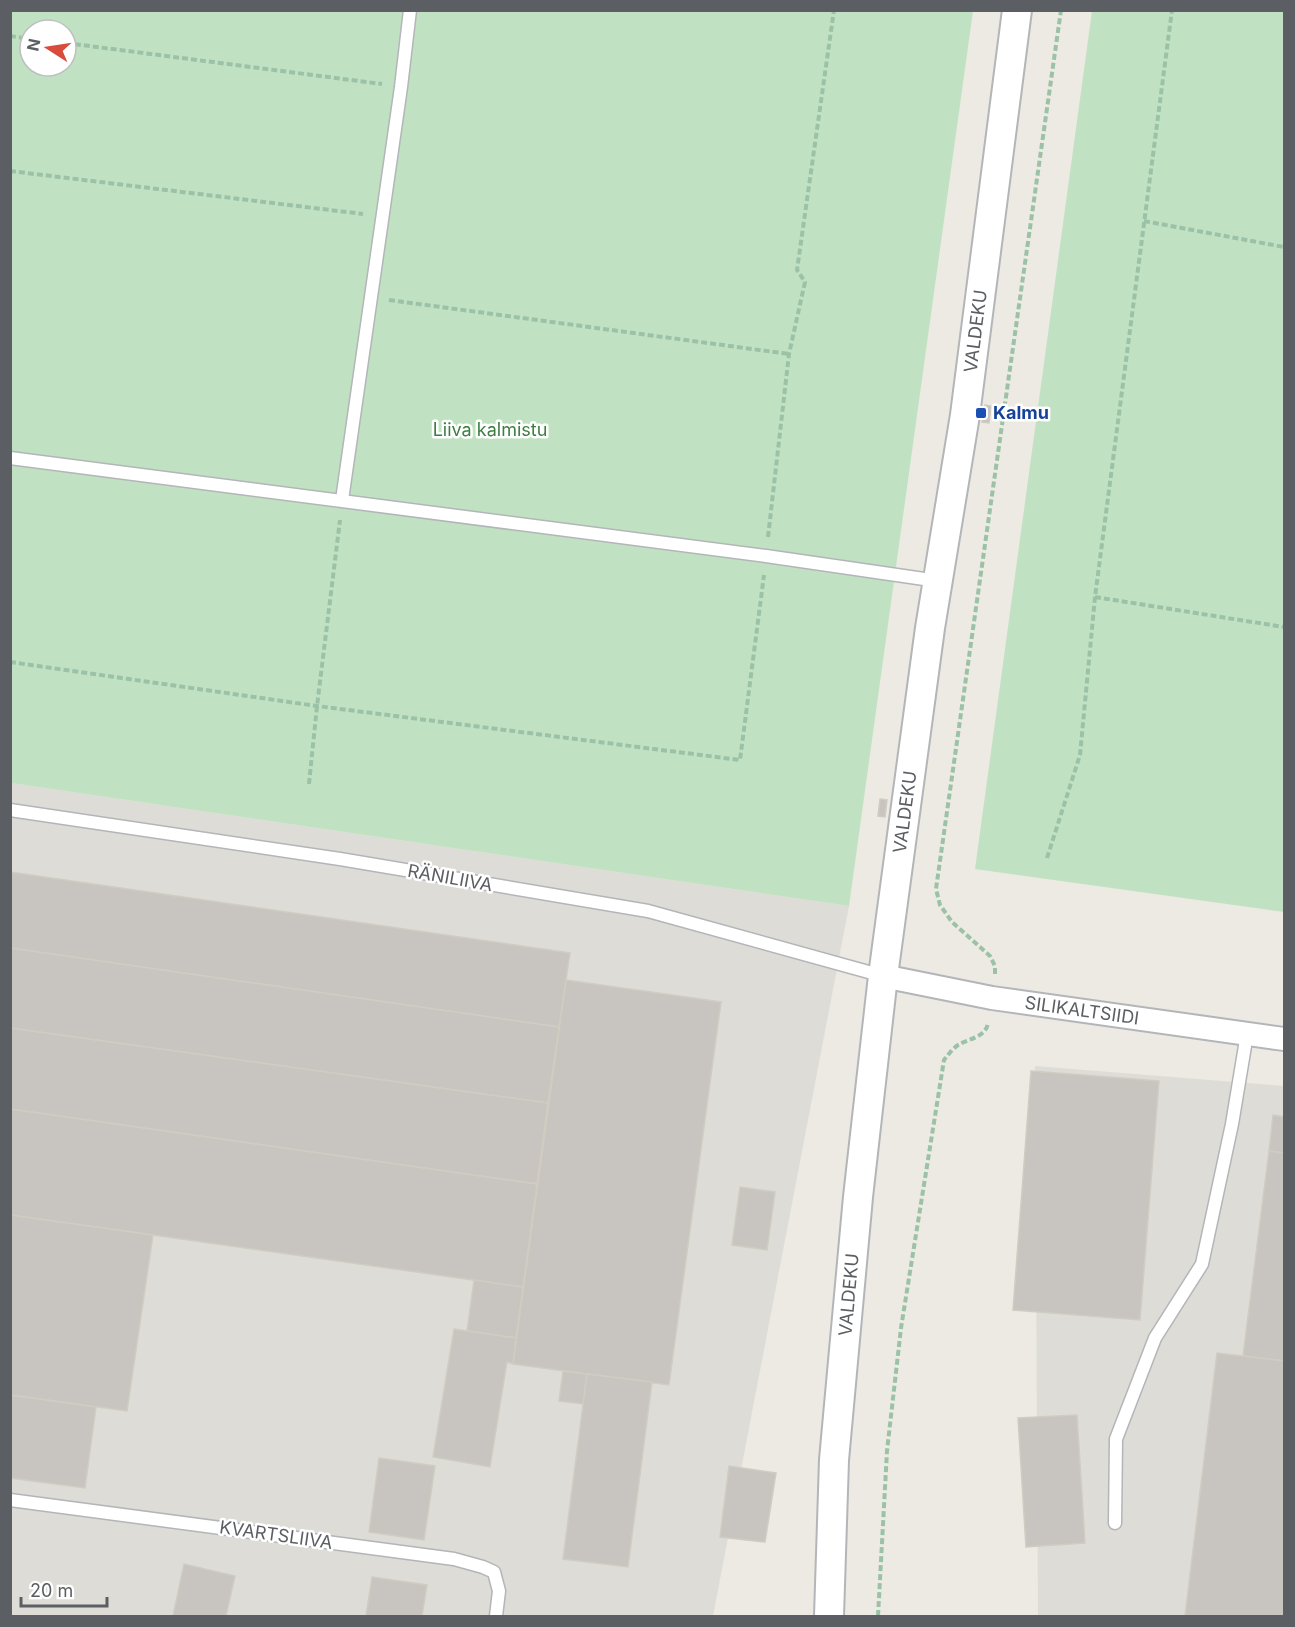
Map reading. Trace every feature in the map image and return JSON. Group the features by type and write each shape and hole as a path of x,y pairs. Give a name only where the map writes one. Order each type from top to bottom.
{"street":[{"name":"VALDEKU","path":"829,1617 834,1460 858,1197 883,976 905,806 964,415 1017,10"},
{"name":"SILIKALTSIIDI","path":"883,976 992,998 1284,1039"}],"lane":[{"path":"342,500 410,10"},
{"path":"10,458 766,555 938,581"},
{"name":"RÄNILIIVA","path":"10,810 340,859 648,911 883,976"},
{"path":"1115,1523 1116,1439 1155,1338 1202,1264 1232,1124 1247,1034"},
{"name":"KVARTSLIIVA","path":"10,1500 454,1559 494,1572 499,1591 496,1617"}],"path":[{"path":"10,662 317,706 740,760 789,354 805,282 796,270 834,10"},
{"path":"995,980 995,966 990,956 952,922 940,905 936,889 1061,10"},
{"path":"1047,858 1080,755 1095,597 1172,10"},
{"path":"78,45 401,87"},
{"path":"10,171 381,217"},
{"path":"1144,220 1284,247"},
{"path":"371,297 789,354"},
{"path":"309,784 342,500"},
{"path":"1095,597 1284,627"},
{"path":"878,1617 887,1452 901,1328 944,1060 956,1046 980,1035 988,1028 989,1019"}],"shaded area":[{"path":"11,783 849,906 713,1616 11,1616"},
{"path":"1035,1066 1284,1086 1284,1616 1038,1616"}],"green space":[{"name":"Liiva kalmistu","path":"11,11 973,11 849,906 11,783"},
{"path":"1092,11 1284,11 1284,912 975,869"}],"building":[{"path":"985,405 991,406 989,423 982,422"},
{"path":"880,799 887,800 885,817 878,816"},
{"path":"10,872 570,953 559,1027 10,948"},
{"path":"10,948 559,1027 548,1103 10,1028"},
{"path":"566,980 721,1002 669,1385 513,1364"},
{"path":"10,1028 548,1103 537,1184 10,1109"},
{"path":"1031,1071 1159,1081 1140,1320 1013,1310"},
{"path":"10,1109 537,1184 523,1287 10,1215"},
{"path":"1273,1115 1284,1117 1284,1153 1269,1151"},
{"path":"1269,1151 1284,1153 1284,1361 1243,1356"},
{"path":"740,1187 775,1192 767,1250 732,1245"},
{"path":"10,1215 153,1235 127,1411 10,1395"},
{"path":"474,1280 523,1287 516,1338 467,1331"},
{"path":"454,1329 516,1338 513,1364 507,1362 490,1467 433,1457"},
{"path":"1217,1353 1284,1361 1284,1616 1185,1616"},
{"path":"563,1371 587,1374 583,1404 559,1401"},
{"path":"587,1374 652,1382 628,1567 563,1559"},
{"path":"10,1395 96,1407 85,1488 10,1478"},
{"path":"1077,1415 1085,1543 1026,1547 1018,1418"},
{"path":"379,1458 435,1466 424,1540 369,1532"},
{"path":"729,1466 776,1473 765,1542 720,1537"},
{"path":"184,1564 235,1576 226,1616 173,1616"},
{"path":"372,1577 427,1585 422,1616 366,1616"}],"place":[{"name":"Kalmu","path":"981,413"}]}
